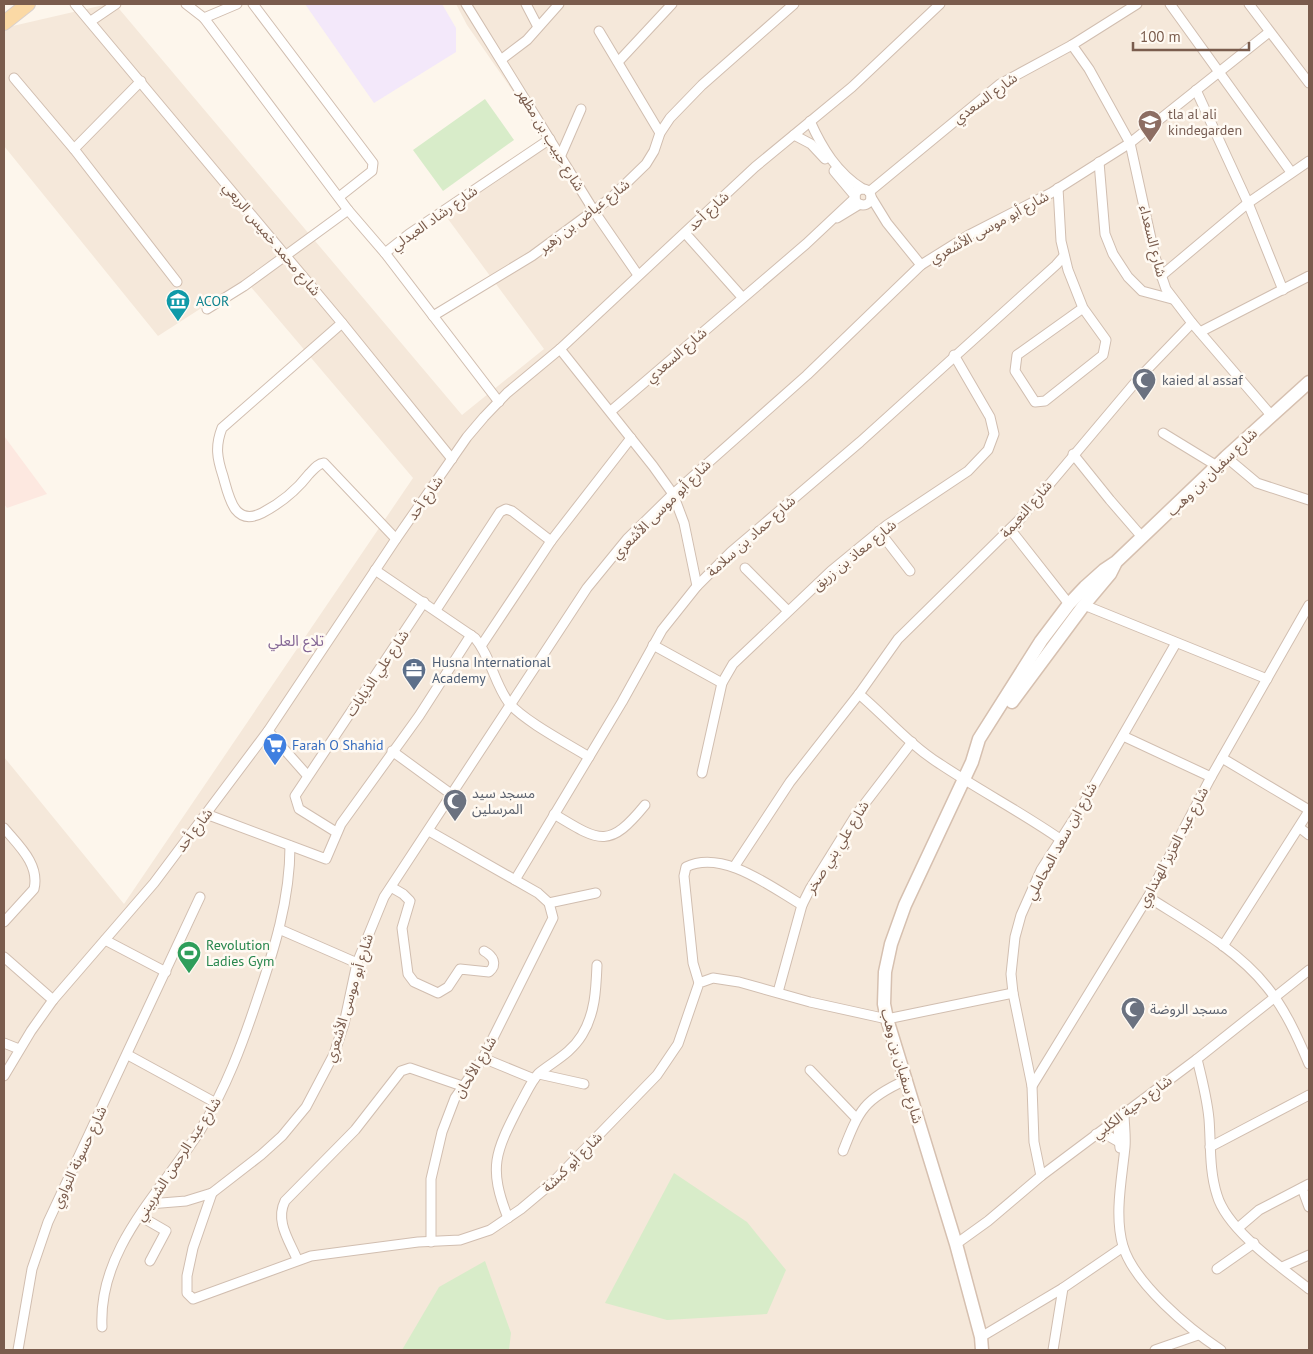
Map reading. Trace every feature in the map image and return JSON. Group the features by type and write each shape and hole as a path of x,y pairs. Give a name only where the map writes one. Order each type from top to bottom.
{"main road":[{"path":"4,23 28,4"}],"street":[{"name":"شارع محمد خميس الربعي","path":"75,4 342,323 452,459"},
{"path":"90,21 116,4"},
{"name":"شارع رشاد العبدلي","path":"186,4 204,18 348,210 384,253 409,234 550,139"},
{"path":"204,18 237,4"},
{"path":"253,4 372,163 372,171 339,197"},
{"name":"شارع حبيب بن مظهر","path":"466,4 502,59 594,211 638,274"},
{"path":"526,4 538,27"},
{"path":"502,59 527,40 559,4"},
{"path":"618,62 672,4"},
{"name":"شارع عياض بن زهير","path":"433,316 532,256 594,211 646,164 654,151 660,133 670,118 702,85 794,4"},
{"name":"شارع السعدي","path":"868,193 993,89 1072,45 1137,4"},
{"path":"1170,4 1291,172"},
{"path":"1249,4 1268,33 1308,81"},
{"name":"شارع أحد","path":"4,1076 53,1000 154,883 268,732 375,570 467,437 498,402 560,348 638,274 794,134 858,82 937,5"},
{"path":"599,31 660,133"},
{"name":"شارع أبو موسى الأشعري","path":"148,1204 186,1201 212,1193 275,1143 306,1108 334,1054 344,1024 357,963 376,913 429,831 450,794 510,704 595,579 627,540 673,494 807,376 921,266 970,236 1058,188 1130,143 1268,33"},
{"name":"شارع السعداء","path":"1072,45 1089,69 1130,143 1161,276 1172,299 1271,415"},
{"path":"14,78 74,149 177,282"},
{"path":"74,149 141,81"},
{"path":"1196,90 1248,203 1283,290"},
{"path":"561,155 581,109"},
{"path":"810,120 820,142 836,165 850,181 868,193 887,223 921,266"},
{"path":"794,134 814,147 858,201 887,223"},
{"path":"1161,276 1248,203 1309,161"},
{"path":"1099,162 1104,229 1113,254 1128,277 1142,291 1172,299"},
{"path":"1058,188 1064,256 1083,308 1106,340 1105,351 1045,401 1035,402 1015,370 1017,355 1083,308"},
{"path":"858,201 859,190 868,193"},
{"path":"858,201 869,203 868,193"},
{"name":"شارع السعدي","path":"611,412 832,220 858,201"},
{"path":"207,309 348,210"},
{"path":"685,233 742,297"},
{"path":"384,253 498,402"},
{"name":"شارع حماد بن سلامة","path":"514,880 589,757 667,623 697,586 730,552 860,442 1064,256"},
{"path":"1200,332 1309,276"},
{"path":"342,323 222,428 216,443 217,459 232,506 241,515 254,517 280,504 300,486 317,465 324,463 396,539"},
{"name":"شارع النعيمة","path":"734,867 790,782 859,694 881,660 916,619 1010,529 1139,378 1192,323"},
{"path":"560,348 632,438 673,494 684,524 697,586"},
{"name":"شارع معاذ بن زريق","path":"702,773 722,683 734,664 787,610 880,531 968,471 986,452 994,434 990,417 954,355"},
{"name":"شارع سفيان بن وهب","path":"981,1344 956,1244 884,1004 885,972 898,923 922,865 972,762 979,739 1041,641 1069,604 1095,577 1116,562 1176,508 1222,461 1309,382"},
{"path":"1163,433 1222,461 1257,482 1308,498"},
{"path":"481,646 551,541 632,438"},
{"path":"1074,454 1142,537"},
{"path":"436,610 500,512 506,509 512,512 551,541"},
{"path":"1010,529 1069,604"},
{"path":"880,531 910,570"},
{"name":"شارع سفيان بن وهب","path":"972,762 1029,678 1110,574 1116,562"},
{"path":"745,568 787,610"},
{"path":"375,570 471,635 481,646 510,704 589,757"},
{"name":"شارع علي الذيابات","path":"336,832 299,809 295,796 307,775 424,602"},
{"path":"1084,605 1267,679"},
{"name":"شارع عبد العزيز الهنداوي","path":"1032,1086 1148,897 1211,777 1309,605"},
{"path":"206,814 322,859 327,857 336,832 392,751 419,716 471,635"},
{"name":"شارع ابن سعد المحاملي","path":"1041,1176 1034,1142 1032,1086 1013,993 1012,956 1021,915 1041,870 1176,643"},
{"path":"654,645 722,683"},
{"path":"859,694 912,742 940,764 1023,813 1060,839"},
{"path":"268,732 307,775"},
{"path":"1122,736 1211,777"},
{"name":"شارع علي بني صخر","path":"778,992 802,905 810,889 852,820 912,742"},
{"path":"392,751 450,794"},
{"path":"1222,758 1309,811 1300,828 1222,946"},
{"path":"554,814 586,834 603,838 623,830 645,805"},
{"path":"4,828 29,860 35,875 34,889 4,922"},
{"path":"1300,828 1309,835"},
{"path":"429,831 538,894 549,903 596,893"},
{"name":"شارع عبد الرحمن الشربيني","path":"102,1328 103,1302 112,1262 148,1204 188,1149 216,1103 230,1074 250,1023 279,929 287,896 290,846"},
{"path":"802,905 734,867 710,862 690,865 684,870 693,963 699,983 707,979 726,979 810,1002 887,1019 1013,993"},
{"path":"391,888 403,894 410,901 402,933 407,969 414,982 433,992 440,993 448,988 460,969 488,972 492,969 494,961 492,956 484,951"},
{"name":"شارع حسونة النواوي","path":"18,1350 32,1269 40,1242 200,897"},
{"path":"1148,897 1222,946 1266,985 1276,998 1309,1064"},
{"name":"شارع الألحان","path":"431,1242 431,1179 442,1132 462,1086 483,1058 550,926 552,913 549,903"},
{"path":"279,929 357,963"},
{"path":"106,940 166,972"},
{"path":"4,957 53,1000"},
{"path":"508,1218 496,1182 496,1157 507,1129 537,1076 573,1048 582,1035 596,995 597,965"},
{"name":"شارع دحية الكلبي","path":"956,1244 988,1221 1041,1176 1276,998 1309,970"},
{"name":"شارع أبو كبشة","path":"212,1193 189,1264 186,1286 190,1298 202,1297 297,1259 334,1252 473,1237 508,1218 552,1183 657,1075 678,1044 699,983"},
{"path":"4,1043 19,1050"},
{"path":"128,1055 216,1103"},
{"path":"483,1058 537,1076 584,1084"},
{"path":"1197,1059 1208,1104 1210,1147 1217,1196 1225,1212 1238,1228 1309,1289"},
{"path":"297,1259 280,1219 280,1210 285,1201 355,1130 401,1071 410,1068 462,1086"},
{"path":"810,1070 856,1118"},
{"path":"843,1151 856,1118 871,1099 883,1090 906,1080"},
{"path":"1210,1147 1309,1095"},
{"path":"1121,1115 1119,1142 1123,1155"},
{"path":"1121,1115 1123,1155 1120,1198 1123,1247 1154,1293 1198,1335 1221,1350"},
{"path":"1096,1134 1108,1135 1119,1142"},
{"path":"1238,1228 1259,1210 1305,1186 1309,1207"},
{"path":"140,1216 166,1231 150,1261"},
{"path":"1217,1269 1254,1243"},
{"path":"981,1344 1123,1247"},
{"path":"1282,1267 1309,1255"},
{"path":"1053,1350 1063,1288"},
{"path":"1155,1350 1198,1335"}],"shaded area":[{"path":"115,4 462,415 544,349 448,219 505,169 546,139 467,25 456,4 1309,4 1309,1350 4,1350 4,757 124,904 413,478 245,280 158,336 4,146 4,28"},
{"path":"305,4 442,4 456,28 456,52 374,103"},
{"path":"4,436 47,494 7,508 4,504"}],"green space":[{"path":"485,99 514,140 443,191 413,150"},
{"path":"674,1173 747,1222 786,1270 767,1314 667,1320 605,1303"},
{"path":"485,1261 511,1333 509,1350 402,1350 439,1287"}],"place":[{"name":"tla al ali kindegarden","path":"1150,143"},
{"name":"ACOR","path":"178,322"},
{"name":"kaied al assaf","path":"1144,401"},
{"name":"Husna International Academy","path":"414,691"},
{"name":"Farah O Shahid","path":"275,766"},
{"name":"مسجد سيد المرسلين","path":"455,822"},
{"name":"Revolution Ladies Gym","path":"189,974"},
{"name":"مسجد الروضة","path":"1133,1030"}],"district":[{"name":"تلاع العلي","path":"296,640"}]}
